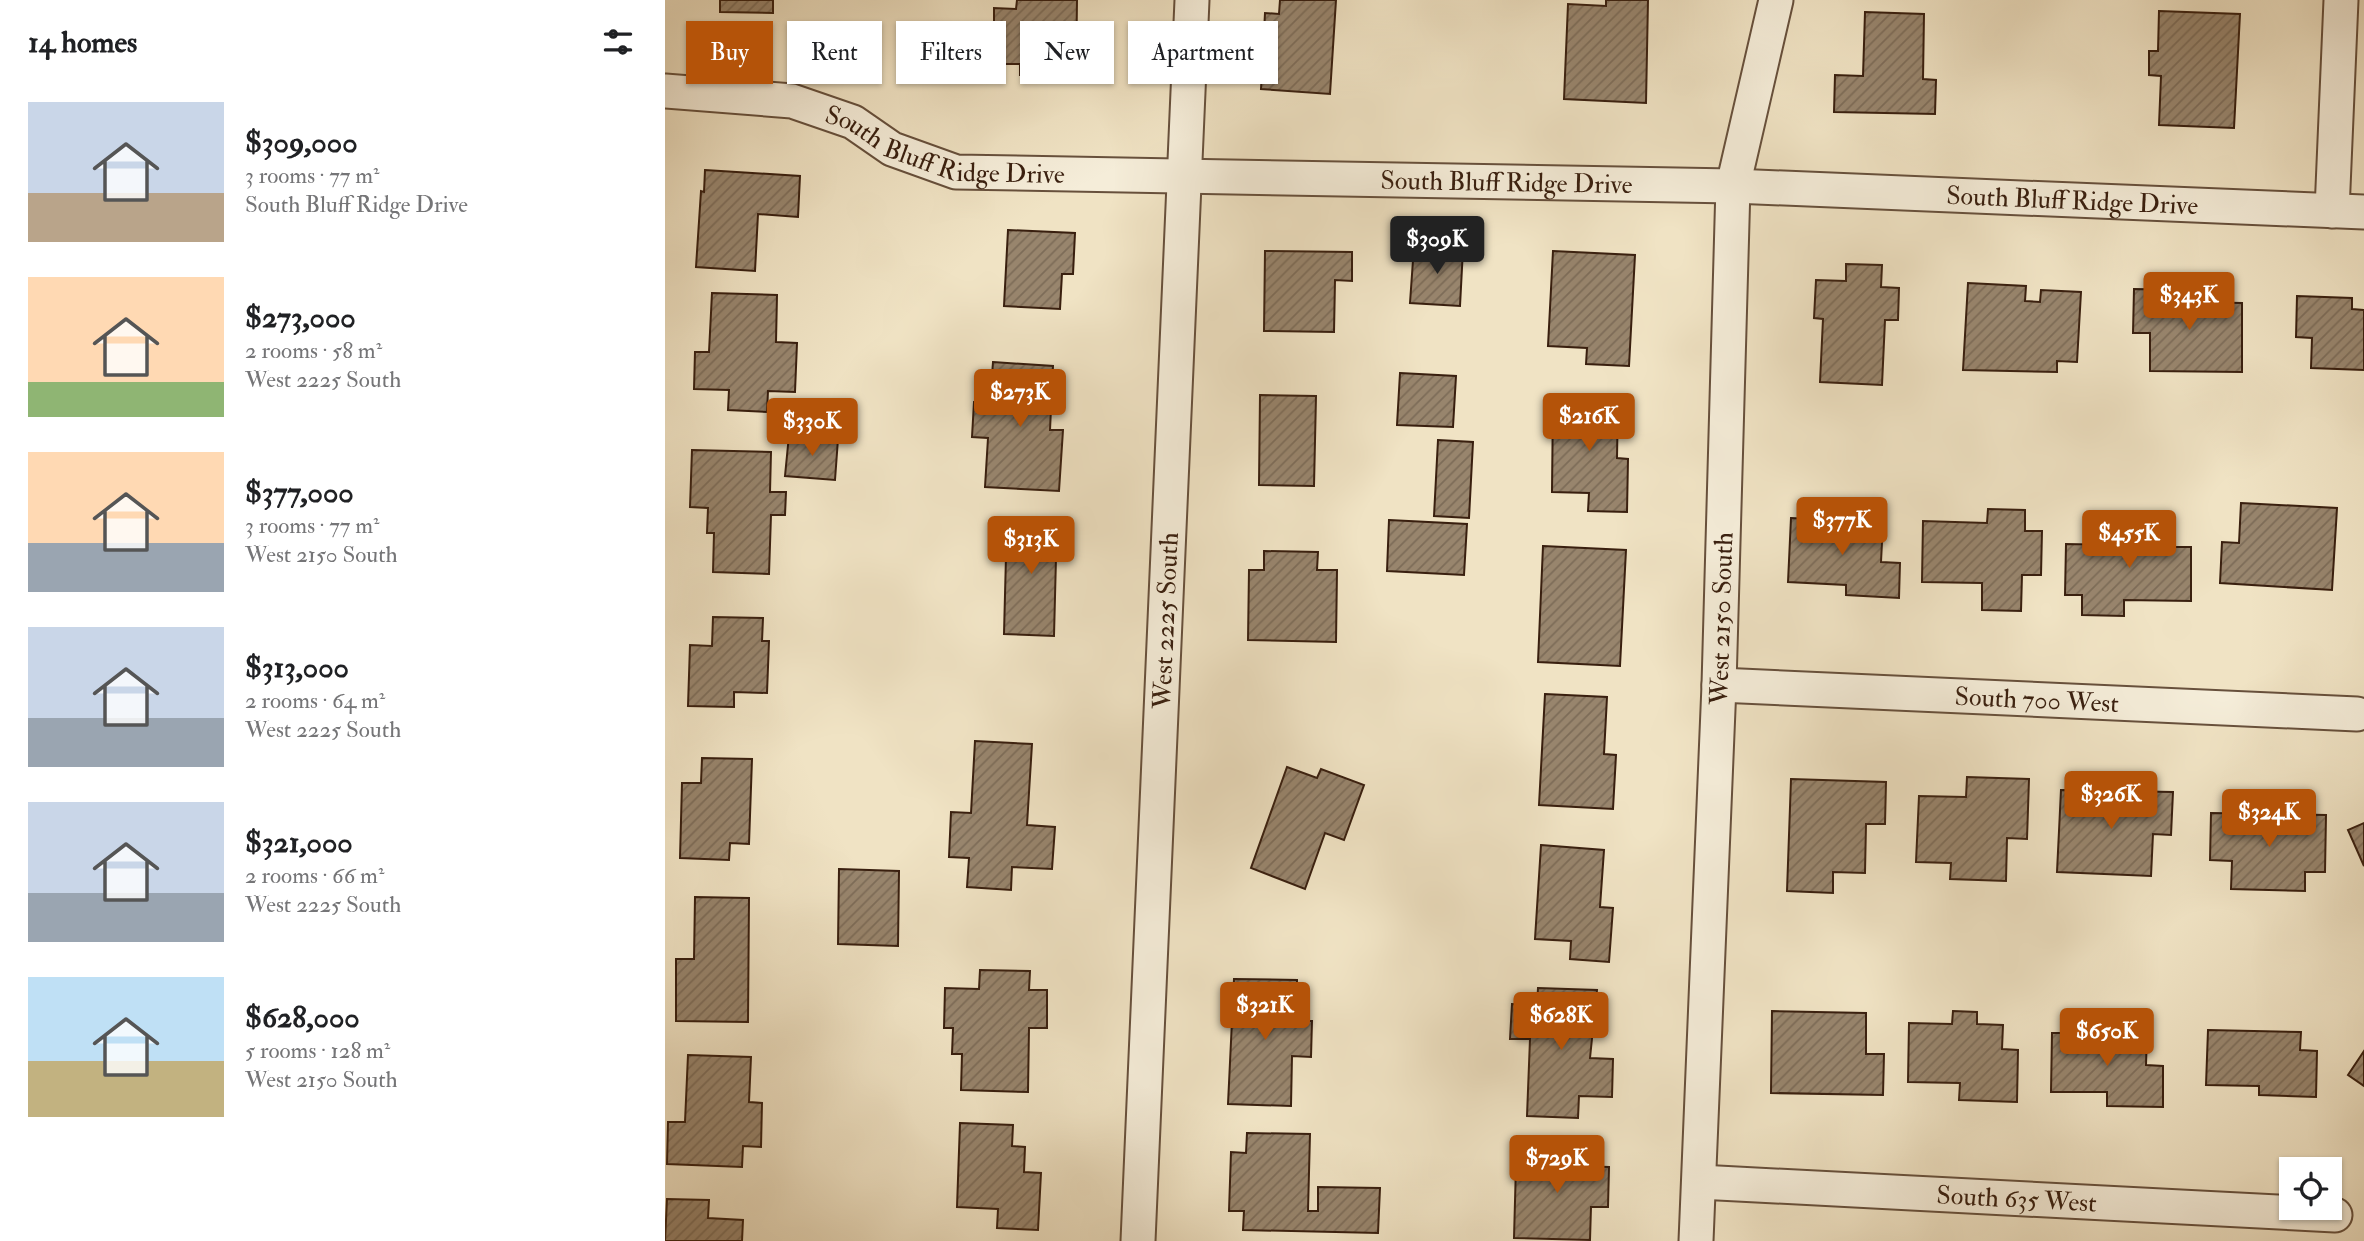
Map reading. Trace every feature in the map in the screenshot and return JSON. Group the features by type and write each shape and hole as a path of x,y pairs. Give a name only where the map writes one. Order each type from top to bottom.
{"street":[{"name":"West 2225 South","path":"1138,1241 1192,0"},
{"name":"West 2150 South","path":"1696,1241 1719,685 1733,186 1768,44 1776,0"},
{"path":"2341,0 2348,212"},
{"name":"South Bluff Ridge Drive","path":"665,91 792,102 853,122 892,149 956,172 1733,186 2348,212"},
{"name":"South 700 West","path":"1719,685 2357,714"},
{"name":"South 635 West","path":"1699,1182 2279,1212"}],"building":[{"path":"720,0 773,0 773,13 720,12"},
{"path":"1017,0 1077,0 1077,21 1020,21 1020,64 1006,64 1006,21 994,21 994,8 1016,9"},
{"path":"1280,0 1336,0 1330,94 1261,89 1261,84 1278,84 1278,21 1265,21 1265,13 1279,14"},
{"path":"1606,0 1648,0 1646,103 1564,99 1568,4 1606,6"},
{"path":"2159,11 2240,14 2234,128 2159,125 2161,76 2149,75 2149,51 2158,51"},
{"path":"1865,12 1924,14 1923,79 1936,80 1935,114 1834,112 1835,75 1863,76"},
{"path":"705,170 800,176 798,217 758,214 755,271 696,267"},
{"path":"1008,230 1075,233 1073,274 1062,274 1060,309 1004,306"},
{"path":"1414,246 1463,249 1460,306 1410,303"},
{"path":"1265,251 1352,252 1352,281 1335,280 1334,332 1264,331"},
{"path":"1553,251 1635,255 1629,366 1586,364 1587,348 1548,346"},
{"path":"1846,264 1882,265 1881,287 1899,288 1898,320 1885,320 1882,385 1820,382 1823,319 1814,318 1816,280 1846,281"},
{"path":"1968,283 2026,286 2025,301 2040,302 2041,290 2081,292 2077,362 2057,361 2057,372 1963,370"},
{"path":"2134,289 2190,290 2190,302 2242,303 2242,372 2150,371 2150,333 2133,333"},
{"path":"712,293 777,295 776,342 797,343 795,392 768,391 767,412 728,410 729,390 694,389 695,352 709,352"},
{"path":"2297,296 2352,298 2352,309 2364,310 2364,370 2311,368 2312,338 2296,337"},
{"path":"993,362 1053,366 1050,430 1063,430 1059,491 985,487 988,438 972,437 974,402 990,403"},
{"path":"1400,373 1456,376 1453,427 1397,425"},
{"path":"1260,395 1316,396 1314,486 1259,485"},
{"path":"1553,399 1618,400 1617,458 1628,459 1627,512 1588,511 1589,493 1552,492"},
{"path":"789,435 838,439 835,480 785,476"},
{"path":"1438,440 1473,442 1469,518 1434,516"},
{"path":"692,450 771,452 770,492 786,492 785,515 771,515 769,574 713,572 714,533 707,533 708,508 690,507"},
{"path":"2241,503 2337,508 2332,590 2220,583 2222,542 2239,543"},
{"path":"1988,509 2025,510 2025,531 2042,531 2041,575 2022,575 2021,611 1982,610 1982,583 1922,582 1923,521 1987,523"},
{"path":"1007,517 1057,519 1054,636 1004,634"},
{"path":"1791,518 1883,523 1881,562 1900,563 1899,598 1846,595 1846,585 1788,582"},
{"path":"1389,520 1467,524 1464,575 1387,571"},
{"path":"2121,522 2169,522 2168,547 2191,547 2191,601 2124,600 2124,616 2082,615 2082,595 2065,595 2066,544 2120,545"},
{"path":"1543,546 1626,550 1620,666 1538,662"},
{"path":"1264,551 1318,552 1317,570 1337,570 1336,642 1248,640 1249,570 1264,570"},
{"path":"713,617 763,618 762,641 769,641 767,693 734,692 734,707 688,706 690,645 712,646"},
{"path":"1545,694 1607,697 1604,754 1616,755 1613,809 1539,805"},
{"path":"975,741 1032,744 1027,825 1055,827 1052,869 1012,867 1011,890 967,887 969,858 949,857 951,812 971,813"},
{"path":"702,758 752,759 749,844 730,843 729,860 680,858 682,783 701,783"},
{"path":"1287,767 1317,778 1321,769 1364,785 1344,840 1325,833 1305,889 1251,868"},
{"path":"1967,777 2029,779 2027,839 2007,838 2006,881 1950,879 1951,863 1916,862 1919,796 1966,797"},
{"path":"1791,779 1886,782 1885,824 1866,824 1865,873 1833,872 1833,893 1787,891"},
{"path":"2061,790 2173,792 2171,835 2153,834 2151,876 2057,872"},
{"path":"2211,813 2326,815 2325,872 2305,872 2305,891 2231,889 2232,861 2210,860"},
{"path":"2364,823 2364,866 2348,830"},
{"path":"1541,845 1604,850 1600,907 1613,908 1609,962 1570,959 1571,941 1535,939"},
{"path":"839,869 899,871 898,946 838,944"},
{"path":"695,897 749,898 748,1022 676,1021 676,959 694,959"},
{"path":"980,970 1030,971 1029,990 1047,990 1047,1028 1029,1028 1028,1092 961,1090 962,1054 952,1054 953,1028 944,1028 945,988 979,989"},
{"path":"1234,979 1297,980 1296,1021 1312,1021 1311,1057 1292,1056 1291,1106 1228,1104"},
{"path":"1538,988 1597,990 1590,1058 1613,1059 1612,1097 1579,1096 1578,1118 1527,1116 1530,1039 1510,1039 1512,1004 1537,1005"},
{"path":"1772,1011 1866,1013 1866,1054 1884,1054 1883,1095 1771,1093"},
{"path":"1953,1011 1977,1012 1977,1024 2003,1025 2002,1049 2018,1050 2017,1102 1959,1100 1960,1083 1908,1082 1909,1023 1952,1024"},
{"path":"2208,1030 2301,1032 2300,1050 2317,1051 2316,1097 2259,1095 2259,1086 2206,1085"},
{"path":"2052,1033 2147,1033 2146,1065 2163,1066 2163,1107 2107,1106 2107,1092 2051,1092"},
{"path":"2364,1051 2364,1086 2348,1075"},
{"path":"688,1055 751,1057 749,1102 762,1103 761,1147 743,1146 742,1167 667,1164 668,1122 685,1122"},
{"path":"960,1123 1013,1125 1012,1146 1025,1147 1024,1172 1041,1173 1038,1230 997,1228 998,1209 957,1207"},
{"path":"1247,1133 1310,1134 1308,1211 1318,1211 1318,1187 1380,1188 1378,1233 1243,1230 1244,1211 1229,1211 1231,1152 1246,1153"},
{"path":"1528,1145 1574,1147 1573,1166 1609,1167 1608,1207 1591,1207 1590,1240 1514,1238 1516,1165 1528,1165"},
{"path":"667,1199 709,1200 708,1218 743,1220 742,1241 665,1241"}]}
